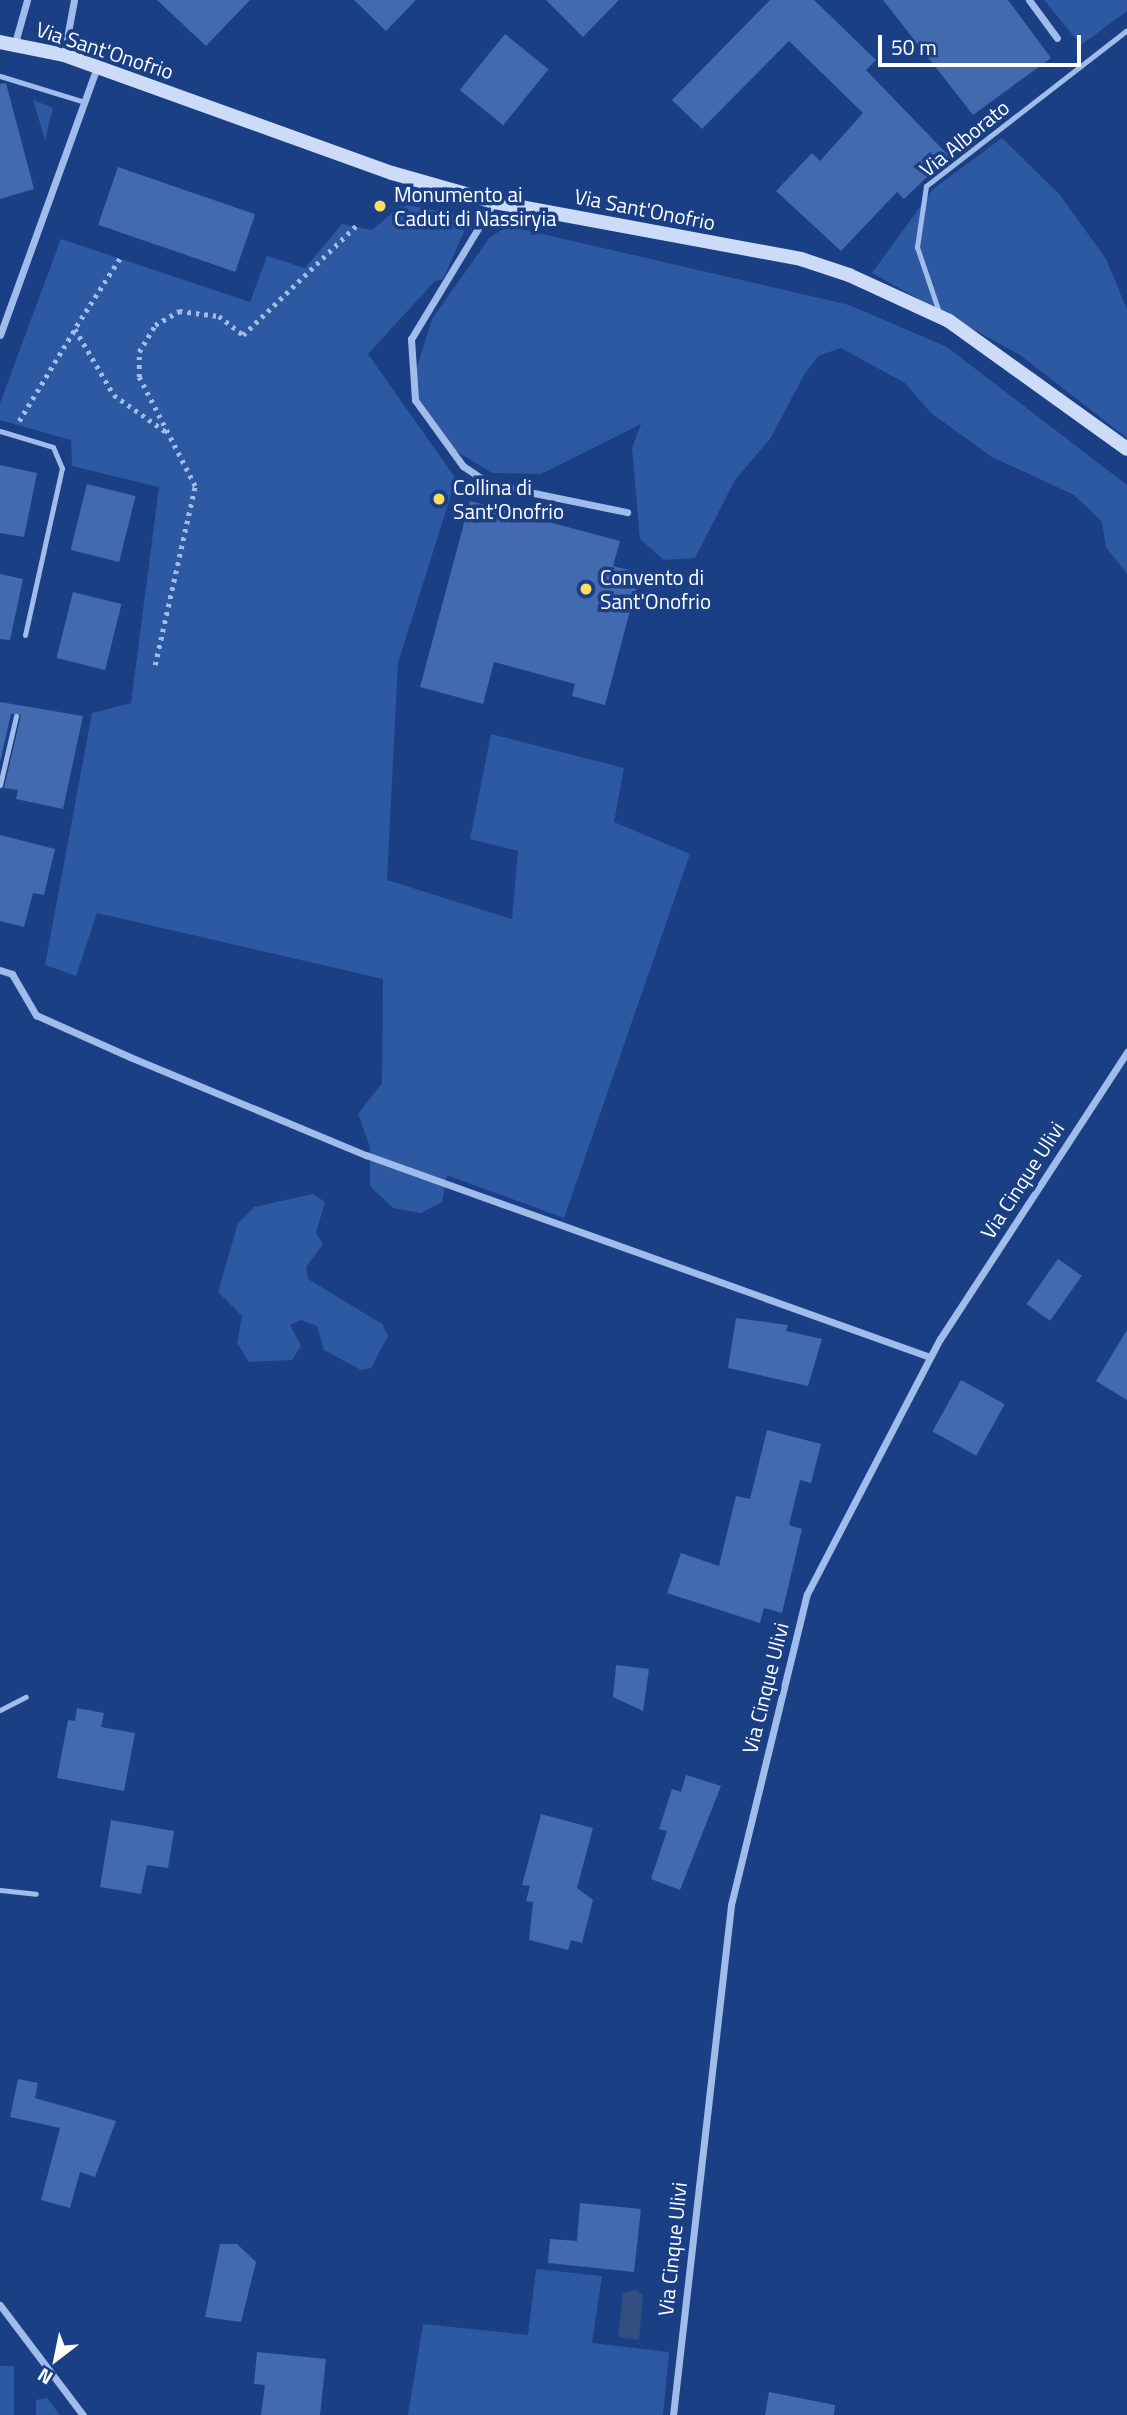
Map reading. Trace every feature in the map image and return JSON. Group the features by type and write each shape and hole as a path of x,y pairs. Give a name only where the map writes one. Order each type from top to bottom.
{"street":[{"path":"16,43 27,0"},
{"path":"64,55 74,0"},
{"path":"1029,0 1057,38"},
{"name":"Via Sant'Onofrio","path":"0,42 16,43 98,66 392,173 494,202 801,259 941,316 1057,393 1127,449"},
{"path":"0,335 98,66"},
{"path":"494,202 411,339 408,370 415,400 474,475 531,497 627,512"},
{"path":"0,970 12,974 36,1015 366,1155 930,1357"},
{"name":"Via Cinque Ulivi","path":"673,2415 731,1905 777,1705 807,1594 930,1357 1127,1052"},
{"path":"0,2305 83,2415"}],"lane":[{"name":"Via Alborato","path":"941,316 917,247 926,186 1127,30"},
{"path":"0,76 85,102"},
{"path":"0,431 53,447 62,468 24,635"},
{"path":"0,785 16,716"},
{"path":"0,1710 26,1697"},
{"path":"0,1890 36,1894"}],"path":[{"path":"155,665 195,486 172,436 139,377 139,352 155,325 179,311 219,316 243,335 356,226"},
{"path":"17,425 120,259"},
{"path":"75,329 114,396 172,436"}],"shaded area":[{"path":"1044,0 1127,0 1127,11 1081,45"},
{"path":"33,100 53,108 45,140"},
{"path":"1002,138 1060,195 1106,259 1127,309 1127,438 1020,355 872,273 933,189"},
{"path":"403,204 457,215 464,232 443,279 435,281 368,354 456,479 398,663 387,880 512,919 518,851 470,839 491,734 624,768 614,822 690,854 564,1218 447,1175 442,1202 421,1213 393,1208 370,1186 370,1147 358,1114 382,1083 383,979 97,913 76,976 45,965 92,713 131,703 159,487 72,466 71,440 0,420 0,403 61,239 250,302 267,256 305,268 342,224 372,230"},
{"path":"508,226 849,305 947,347 1127,485 1127,574 1106,547 1102,522 1074,495 992,457 931,413 905,383 841,348 818,356 804,375 770,439 735,480 695,558 664,560 640,539 632,448 641,424 541,474 492,473 440,441 411,386 432,319 490,237"},
{"path":"313,1194 325,1202 316,1233 323,1244 306,1267 308,1279 382,1324 388,1336 371,1368 361,1370 324,1350 317,1326 301,1320 290,1325 301,1346 292,1360 249,1362 237,1343 242,1316 218,1292 238,1223 254,1207"},
{"path":"536,2269 602,2276 592,2343 669,2352 663,2415 408,2415 423,2324 528,2335"},
{"path":"636,2290 643,2295 639,2340 618,2337 623,2293"},
{"path":"0,2366 14,2366 14,2415 0,2415"},
{"path":"47,2398 60,2415 36,2415 36,2400"}],"building":[{"path":"157,0 250,0 206,46"},
{"path":"354,0 416,0 386,31"},
{"path":"546,0 619,0 583,37"},
{"path":"770,0 814,0 876,60 866,70 949,156 904,199 897,192 841,251 776,191 812,153 820,161 863,113 789,41 702,129 672,100"},
{"path":"883,0 1008,0 1051,58 973,115"},
{"path":"505,34 549,69 503,125 460,90"},
{"path":"6,83 34,189 0,199 0,84"},
{"path":"118,167 255,214 235,272 98,225"},
{"path":"0,465 37,473 24,537 0,533"},
{"path":"87,484 136,496 119,562 71,550"},
{"name":"Convento di Sant'Onofrio","path":"470,501 620,541 613,566 640,573 605,705 572,696 575,684 494,662 483,704 420,687"},
{"path":"0,574 23,579 10,640 0,639"},
{"path":"73,592 122,604 105,670 57,658"},
{"path":"0,702 83,716 63,809 16,799 18,790 4,788 21,715 11,714 0,762"},
{"path":"0,835 55,849 44,895 33,893 24,927 0,921"},
{"path":"1058,1259 1082,1276 1050,1321 1026,1304"},
{"path":"736,1318 788,1325 786,1331 822,1339 808,1386 728,1368"},
{"path":"1127,1330 1127,1400 1096,1381"},
{"path":"961,1380 1005,1404 976,1456 932,1432"},
{"path":"767,1430 821,1444 811,1483 800,1480 789,1525 802,1529 782,1613 764,1608 760,1623 667,1593 681,1553 719,1566 736,1496 750,1499"},
{"path":"616,1665 649,1669 643,1711 613,1697"},
{"path":"77,1708 104,1713 101,1727 135,1733 124,1791 57,1778 68,1720 75,1721"},
{"path":"686,1775 721,1786 680,1890 651,1879 667,1831 659,1829 672,1789 681,1792"},
{"path":"541,1814 593,1828 577,1888 593,1900 582,1943 571,1940 568,1950 529,1940 533,1902 526,1901 530,1886 522,1885"},
{"path":"111,1820 174,1831 168,1868 147,1865 141,1894 100,1887"},
{"path":"18,2079 38,2083 35,2098 116,2121 95,2177 80,2172 70,2208 41,2200 60,2128 10,2117"},
{"path":"580,2203 641,2209 634,2272 548,2263 550,2239 577,2241"},
{"path":"220,2244 237,2244 256,2262 241,2322 205,2317"},
{"path":"257,2352 326,2359 320,2415 261,2415 265,2385 254,2384"},
{"path":"769,2392 835,2405 834,2415 765,2415"}],"place":[{"name":"Monumento ai Caduti di Nassiryia","path":"380,206"},
{"name":"Collina di Sant'Onofrio","path":"439,499"},
{"name":"Convento di Sant'Onofrio","path":"586,589"}]}
